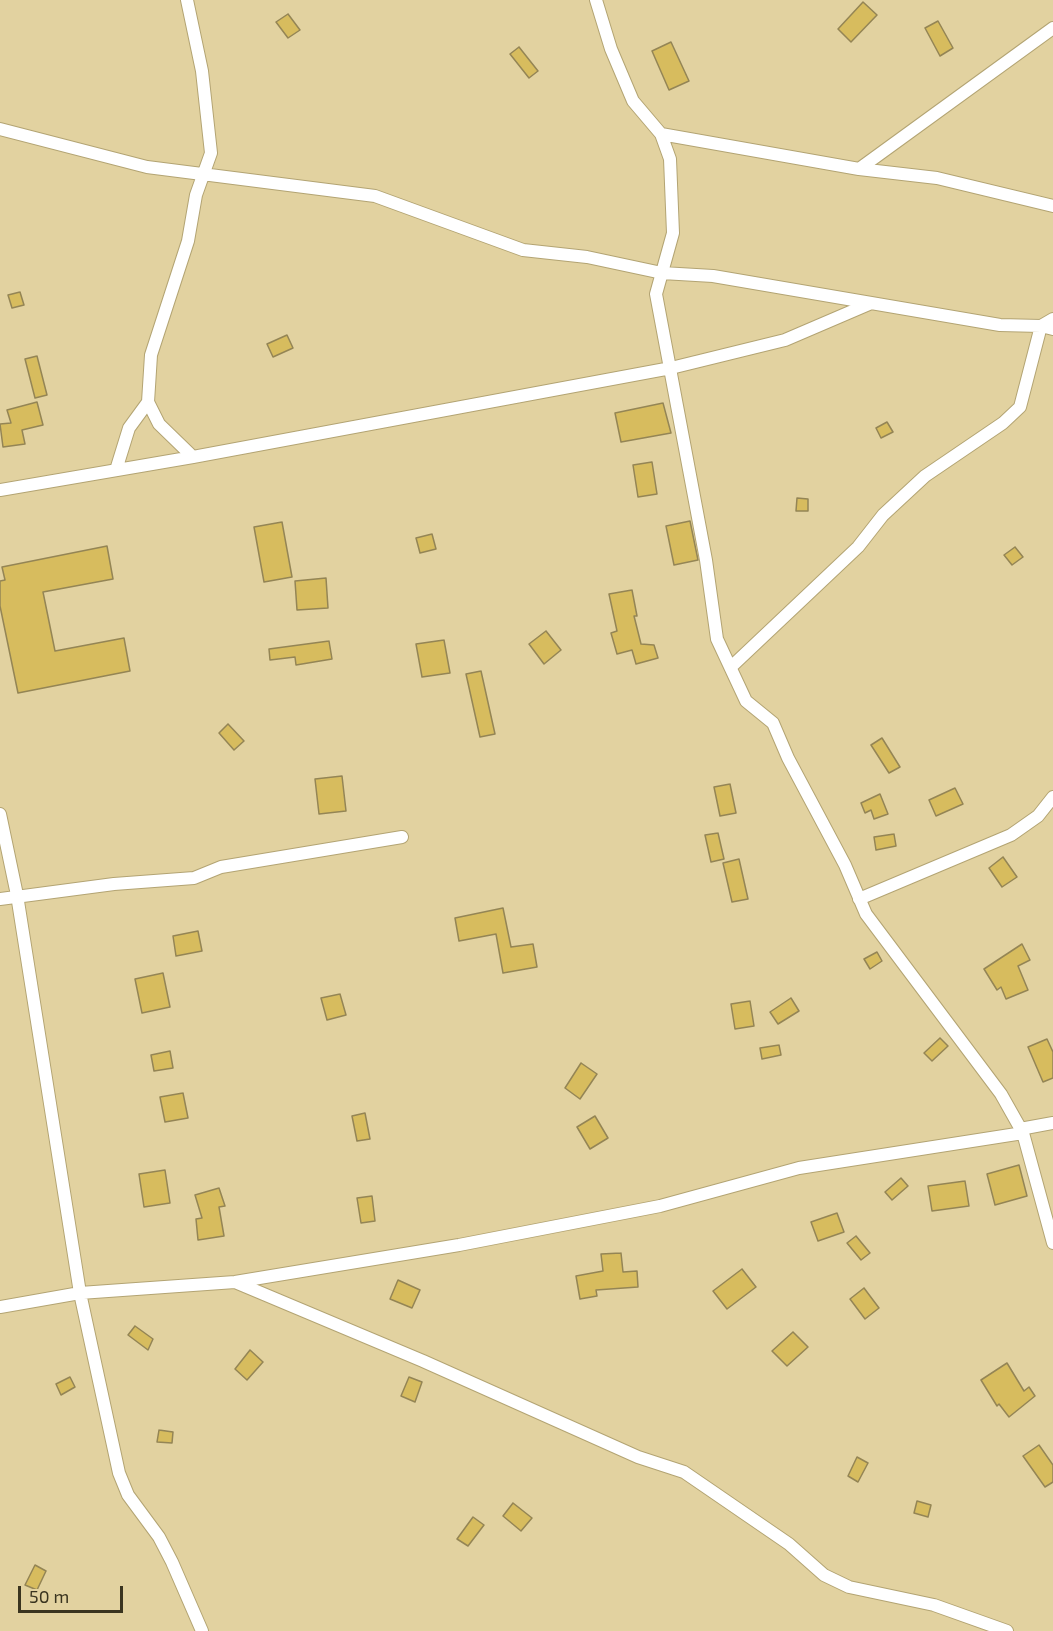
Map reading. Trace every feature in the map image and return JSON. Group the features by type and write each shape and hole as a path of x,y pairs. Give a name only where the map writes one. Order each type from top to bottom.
{"street":[{"path":"187,0 202,71 210,161 196,195 188,241 151,355 148,402 159,424 193,457"},
{"path":"596,0 611,49 633,101 661,134 670,159 673,227 656,294 671,368 672,389 706,560 717,639 746,701 773,723 788,758 845,865 866,914 1001,1094 1021,1131 1053,1243"},
{"path":"859,169 1053,28"},
{"path":"0,129 136,165 375,196 507,246 541,253 588,257 662,273 712,276 1000,325 1047,328"},
{"path":"661,134 859,169 937,178 1053,206"},
{"path":"0,490 193,457 671,368 785,340 869,304"},
{"path":"730,667 858,547 883,515 925,476 1003,423 1020,407 1047,328 1053,319"},
{"path":"116,470 129,428 148,402"},
{"path":"859,899 1011,834 1038,816 1053,797"},
{"path":"0,814 17,895 80,1293 119,1473 129,1495 159,1537 202,1631"},
{"path":"0,899 114,884 194,878 221,867 402,837"},
{"path":"0,1307 80,1293 234,1282 459,1245 660,1206 799,1168 1021,1131 1053,1123"},
{"path":"234,1282 423,1361 638,1457 684,1472 789,1544 824,1575 849,1587 934,1605 1007,1631"}],"building":[{"path":"863,2 877,15 851,42 838,29"},
{"path":"288,14 300,30 288,38 276,22"},
{"path":"938,21 953,48 940,56 925,28"},
{"path":"671,42 689,81 669,90 652,51"},
{"path":"519,47 538,71 529,78 510,54"},
{"path":"20,292 24,305 12,308 8,295"},
{"path":"287,335 293,348 273,357 267,344"},
{"path":"37,356 47,395 35,398 25,359"},
{"path":"37,402 43,425 22,430 25,444 3,447 0,424 11,423 7,410"},
{"path":"663,403 671,433 621,442 615,413"},
{"path":"887,422 893,432 881,438 876,428"},
{"path":"652,462 657,494 638,497 633,465"},
{"path":"797,498 808,499 808,511 796,511"},
{"path":"690,521 698,560 674,565 666,526"},
{"path":"282,522 292,577 264,582 254,527"},
{"path":"432,534 436,549 420,553 416,538"},
{"path":"107,546 113,579 43,592 55,651 124,638 130,671 18,693 0,606 0,581 5,580 2,567"},
{"path":"1015,547 1023,557 1012,565 1004,555"},
{"path":"326,578 328,608 297,610 295,581"},
{"path":"632,590 637,616 634,616 641,644 654,645 658,658 636,664 632,650 617,654 611,633 617,631 609,594"},
{"path":"546,631 561,650 544,664 529,644"},
{"path":"444,640 450,673 422,677 416,644"},
{"path":"329,641 332,659 296,665 295,657 270,660 269,649"},
{"path":"481,671 495,734 480,737 466,674"},
{"path":"228,724 244,741 234,750 219,733"},
{"path":"882,738 900,767 889,773 871,745"},
{"path":"342,776 346,811 319,814 315,779"},
{"path":"730,784 736,813 720,816 714,787"},
{"path":"955,788 963,804 936,816 929,800"},
{"path":"880,794 888,814 874,819 871,810 865,813 861,803"},
{"path":"718,833 724,859 711,862 705,835"},
{"path":"894,834 896,846 876,850 874,837"},
{"path":"1003,857 1017,877 1002,887 989,868"},
{"path":"739,859 748,899 732,902 723,863"},
{"path":"503,908 511,947 533,944 537,967 503,973 496,934 459,941 455,918"},
{"path":"198,931 202,951 176,956 173,936"},
{"path":"1022,944 1030,960 1018,966 1028,990 1006,999 1001,987 997,990 984,969"},
{"path":"877,952 882,961 870,969 864,959"},
{"path":"163,973 170,1007 142,1013 135,979"},
{"path":"340,994 346,1015 327,1020 321,998"},
{"path":"791,998 799,1011 778,1024 770,1012"},
{"path":"750,1001 754,1026 735,1029 731,1004"},
{"path":"940,1038 948,1046 932,1061 924,1053"},
{"path":"1047,1039 1053,1052 1053,1078 1043,1082 1028,1047"},
{"path":"779,1045 781,1055 762,1059 760,1048"},
{"path":"170,1051 173,1068 154,1071 151,1055"},
{"path":"581,1063 597,1074 580,1099 565,1088"},
{"path":"183,1093 188,1118 165,1122 160,1097"},
{"path":"365,1113 370,1139 357,1141 352,1116"},
{"path":"595,1116 608,1138 590,1149 577,1127"},
{"path":"1019,1165 1027,1196 995,1205 987,1174"},
{"path":"165,1170 170,1203 144,1207 139,1174"},
{"path":"901,1178 908,1186 892,1200 885,1192"},
{"path":"965,1181 969,1206 932,1211 928,1186"},
{"path":"219,1188 225,1206 219,1207 224,1236 198,1240 196,1219 202,1218 195,1195"},
{"path":"372,1196 375,1221 361,1223 357,1198"},
{"path":"837,1213 844,1232 818,1241 811,1222"},
{"path":"856,1236 870,1253 861,1260 847,1243"},
{"path":"621,1253 623,1272 637,1271 638,1287 596,1290 597,1296 580,1299 576,1276 603,1271 601,1254"},
{"path":"742,1269 756,1287 727,1309 713,1291"},
{"path":"398,1280 420,1290 412,1308 390,1299"},
{"path":"864,1288 879,1308 865,1319 850,1299"},
{"path":"135,1326 153,1339 148,1350 128,1335"},
{"path":"793,1332 808,1347 787,1366 772,1351"},
{"path":"250,1350 263,1362 247,1380 235,1369"},
{"path":"1007,1363 1024,1391 1029,1387 1035,1396 1009,1417 999,1404 997,1406 981,1380"},
{"path":"70,1377 75,1387 61,1395 56,1384"},
{"path":"409,1377 422,1382 415,1402 401,1396"},
{"path":"159,1430 173,1432 172,1443 157,1442"},
{"path":"1039,1445 1053,1465 1053,1482 1045,1487 1023,1456"},
{"path":"857,1457 868,1463 858,1482 848,1476"},
{"path":"917,1501 931,1505 928,1517 914,1513"},
{"path":"513,1503 532,1518 521,1531 503,1516"},
{"path":"473,1517 484,1525 468,1546 457,1539"},
{"path":"35,1565 46,1571 37,1590 25,1585"}]}
